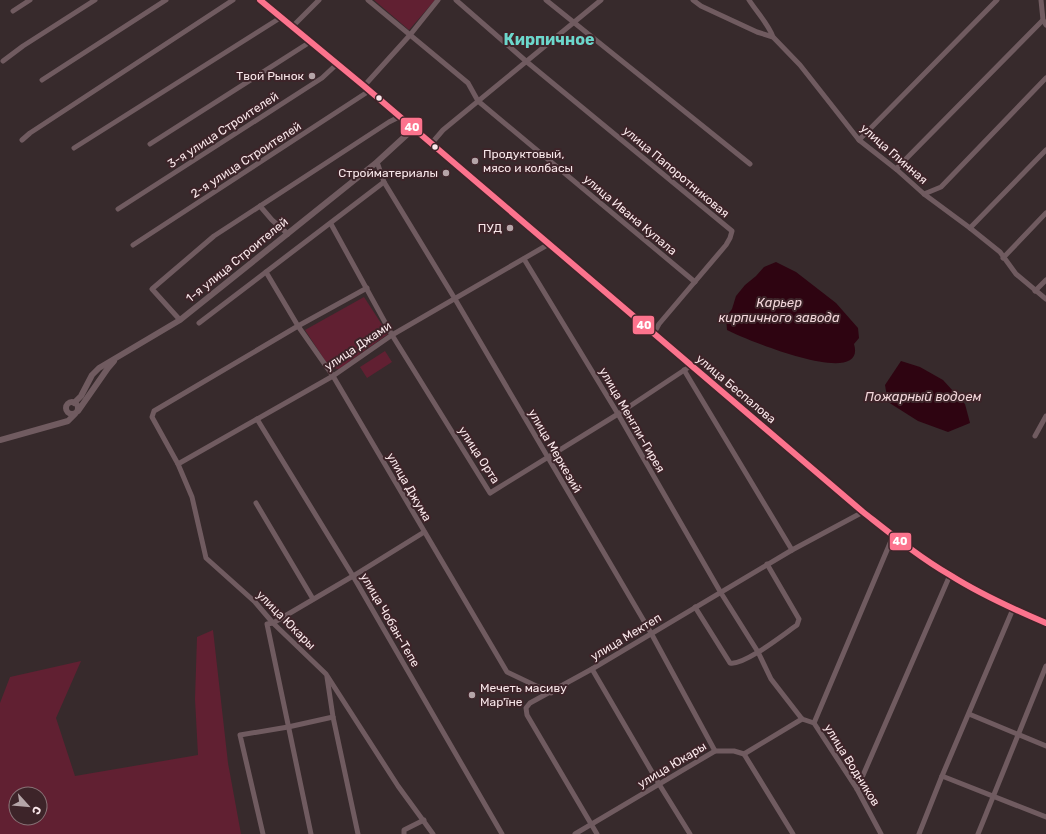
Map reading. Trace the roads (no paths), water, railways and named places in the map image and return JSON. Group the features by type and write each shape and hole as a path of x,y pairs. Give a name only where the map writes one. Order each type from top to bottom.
{"main road":[{"name":"улица Беспалова","path":"260,0 893,536 950,575 1013,609 1046,623"}],"street":[{"path":"13,11 30,0"},
{"path":"3,61 31,40 95,0"},
{"path":"42,80 166,0"},
{"path":"22,140 30,133 233,0"},
{"path":"292,27 319,0"},
{"path":"368,0 468,83 478,101"},
{"name":"2-я улица Строителей","path":"133,245 366,89 438,0"},
{"path":"456,0 527,62"},
{"path":"546,0 750,164"},
{"path":"431,144 443,130 601,0"},
{"name":"улица Глинная","path":"693,0 701,6 757,32 773,37 800,65 859,140 896,169 924,194 1000,252 1016,274 1046,299"},
{"path":"749,0 763,21 770,28 773,37"},
{"path":"859,140 997,0"},
{"path":"1041,0 1043,20 1046,25"},
{"path":"74,148 280,18"},
{"path":"896,169 1043,20"},
{"path":"150,144 310,42"},
{"name":"улица Папоротниковая","path":"527,62 732,231 726,245 659,324 654,334"},
{"name":"3-я улица Строителей","path":"118,209 315,82 337,64"},
{"path":"924,194 941,187 1046,78"},
{"name":"улица Ивана Купала","path":"478,101 695,282"},
{"path":"180,320 152,289 214,236 389,122 399,117"},
{"name":"1-я улица Строителей","path":"74,403 81,396 92,375 99,368 180,320 377,162 413,129"},
{"path":"970,228 1046,150"},
{"name":"улица Меркезий","path":"377,162 384,182 455,299 651,633 715,751"},
{"path":"199,323 331,224 384,182"},
{"path":"260,206 272,220 288,234"},
{"path":"1003,258 1046,213"},
{"name":"улица Орта","path":"331,224 392,334 490,493 618,414 692,365"},
{"name":"улица Джами","path":"178,464 333,376 392,334 549,244"},
{"name":"улица Менгли-Гирея","path":"524,259 618,414 721,593"},
{"name":"улица Джума","path":"266,272 298,326 333,376 507,672 551,693"},
{"path":"1035,291 1046,280"},
{"path":"298,326 367,288"},
{"name":"улица Юкары","path":"298,326 154,411 152,417 178,464 192,497 206,558 255,602 273,623 326,674 398,786 433,834"},
{"path":"0,440 68,420 76,412 108,368 126,352"},
{"path":"684,370 792,550"},
{"path":"68,420 67,409 69,404 74,403 78,407 76,412"},
{"path":"67,409 70,414 76,412"},
{"path":"1035,436 1046,416"},
{"name":"улица Чобан-Тепе","path":"257,419 352,576 502,834"},
{"path":"256,503 313,599"},
{"name":"улица Мектеп","path":"597,834 527,715 526,708 530,703 551,693 592,669 721,593 767,564 863,512"},
{"path":"311,834 267,624 273,623 424,532"},
{"path":"814,723 893,536"},
{"path":"695,607 730,663 735,664 758,652 797,625 799,619 767,564"},
{"path":"857,789 950,575"},
{"path":"721,593 758,652 771,679 802,719 744,754 793,834"},
{"path":"919,834 1013,609"},
{"path":"978,834 1046,666"},
{"path":"592,669 690,834"},
{"path":"326,674 333,717 358,834"},
{"path":"969,714 1046,746"},
{"path":"263,834 240,735 288,727 333,717"},
{"name":"улица Водников","path":"802,719 814,723 857,789 881,834"},
{"name":"улица Юкары","path":"575,834 715,751 734,751 744,754"},
{"path":"942,776 1046,817"},
{"path":"404,834 404,830 424,820"}],"water":[{"name":"Карьер кирпичного завода","path":"776,262 796,272 836,303 858,328 859,338 854,344 853,357 842,363 801,358 755,342 727,330 726,317 732,309 736,296 764,267"},
{"name":"Пожарный водоем","path":"901,361 920,367 943,380 965,404 970,423 948,432 918,421 888,402 885,385"}],"place":[{"name":"Твой Рынок","path":"312,76"},
{"name":"Продуктовый, мясо и колбасы","path":"475,161"},
{"name":"Стройматериалы","path":"446,173"},
{"name":"ПУД","path":"510,228"},
{"name":"Мечеть масиву Мар'їне","path":"472,695"}],"district":[{"name":"Кирпичное","path":"549,39"}]}
